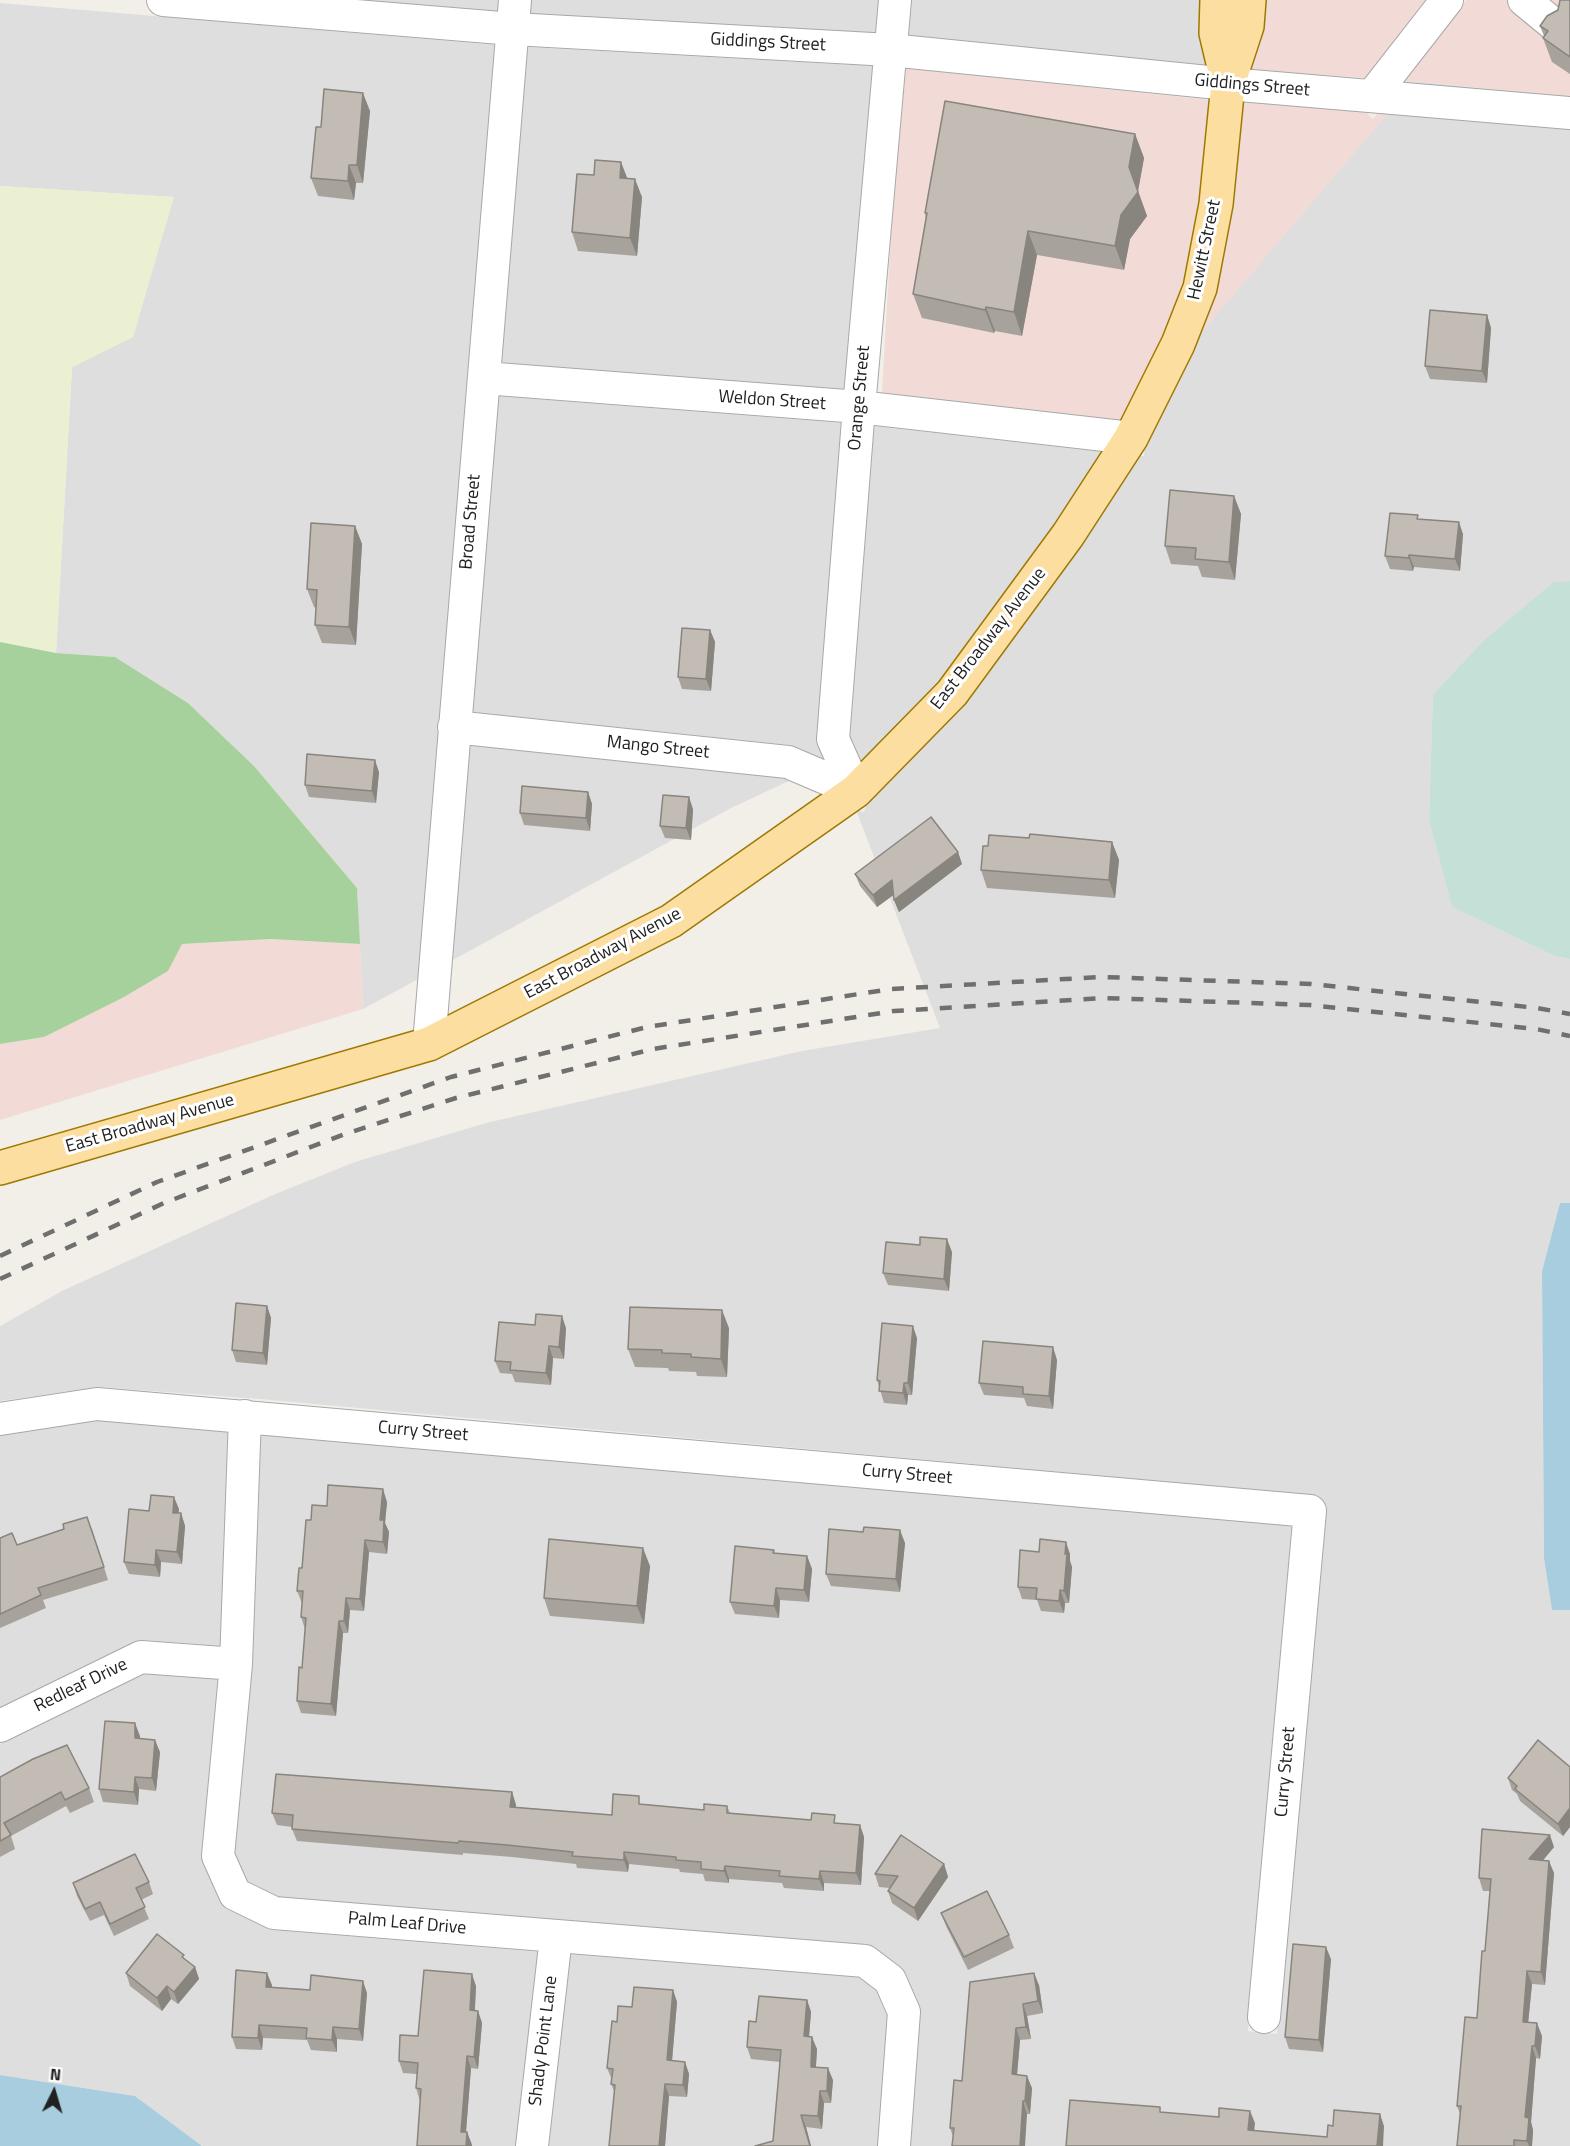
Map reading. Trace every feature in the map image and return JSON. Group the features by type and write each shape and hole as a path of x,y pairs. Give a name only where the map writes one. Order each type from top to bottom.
{"main road":[{"name":"Hewitt Street","path":"1217,0 1216,33 1228,84"},
{"name":"Hewitt Street","path":"1131,438 1178,344 1200,288 1216,204 1228,84 1247,26 1249,0"},
{"name":"East Broadway Avenue","path":"0,1168 429,1044 670,921 856,791 952,693 1068,535 1131,438"}],"street":[{"name":"Giddings Street","path":"163,0 514,15 1228,84 1570,113"},
{"name":"Orange Street","path":"856,791 833,739 859,407 895,0"},
{"path":"1372,96 1447,0"},
{"path":"1524,0 1552,23"},
{"name":"Broad Street","path":"429,1044 514,15"},
{"name":"Weldon Street","path":"484,378 859,407 1131,438"},
{"name":"Mango Street","path":"454,727 788,762 856,791"},
{"name":"Curry Street","path":"0,1419 96,1404 1310,1511 1264,2017"},
{"name":"Palm Leaf Drive","path":"245,1416 236,1664 218,1856 235,1894 274,1913 865,1961 890,1980 904,2012 894,2146"},
{"name":"Redleaf Drive","path":"0,1726 141,1657 236,1664"},
{"name":"Shady Point Lane","path":"532,2146 556,1937"}],"shaded area":[{"path":"360,0 501,0 500,12"},
{"path":"530,0 880,0 877,33 529,14"},
{"path":"909,0 1202,0 1208,66 906,35"},
{"path":"1263,0 1428,0 1366,78 1248,70"},
{"path":"1466,0 1570,0 1570,98 1415,81 1197,338 1241,102 1366,112 1373,119 1378,113 1385,113 1386,102"},
{"path":"0,3 497,45 420,978 363,1009 357,888 254,766 188,703 115,657 56,653 72,367 133,337 173,197 0,186"},
{"path":"526,47 874,66 846,390 500,363"},
{"path":"904,68 1211,100 1201,202 1185,284 1165,337 1123,421 882,393 896,149"},
{"path":"1415,81 1570,98 1570,581 1554,583 1484,640 1433,694 1429,820 1452,907 1555,956 1570,959 1570,1203 1560,1203 1542,1271 1544,1558 1552,1610 1570,1610 1570,2146 908,2146 898,1967 873,1947 278,1897 245,1881 233,1853 259,1433 1294,1526 1248,2031 1277,2034 1325,1513 1312,1495 260,1399 98,1387 0,1401 0,1326 64,1290 273,1195 355,1162 486,1123 802,1051 940,1028 856,810 864,812 867,803 875,798 874,795 1139,456 1144,456 1145,444 1196,338"},
{"path":"497,396 843,423 826,760 790,745 470,712"},
{"path":"872,426 1104,452 1057,525 941,682 861,764 848,736"},
{"path":"1570,581 1570,959 1555,956 1452,907 1429,820 1433,694 1484,640 1554,582"},
{"path":"468,745 791,780 731,808 451,961"},
{"path":"271,939 360,944 363,1009 0,1120 0,1044 44,1037 168,971 181,944"},
{"path":"1560,1203 1570,1203 1570,1610 1552,1610 1544,1558 1542,1271"},
{"path":"97,1420 230,1431 222,1646 136,1641 0,1708 0,1436 8,1432"},
{"path":"144,1673 219,1679 221,1901 228,1909 273,1930 540,1952 517,2146 202,2146 135,2096 0,2075 0,1744"},
{"path":"569,1954 860,1977 878,1991 889,2016 879,2146 547,2146"},
{"path":"0,2075 135,2096 202,2146 0,2146"}],"green space":[{"path":"0,186 174,197 133,337 72,367 56,653 0,642"},
{"path":"0,642 56,653 115,657 188,703 254,766 357,888 360,944 271,939 182,944 168,971 124,997 44,1037 0,1044"}],"building":[{"path":"1560,0 1570,0 1570,57 1543,38 1548,31 1540,26 1547,16 1558,10"},
{"path":"324,89 363,93 357,165 349,165 348,181 311,178 316,127 321,127"},
{"path":"945,101 1135,134 1129,167 1138,192 1121,215 1115,246 1028,231 1014,312 986,307 985,310 913,294"},
{"path":"595,160 621,162 620,178 635,179 630,238 572,232 577,174 594,175"},
{"path":"1430,310 1487,315 1482,371 1425,366"},
{"path":"1170,490 1234,496 1229,562 1195,559 1196,548 1165,546"},
{"path":"1390,513 1418,515 1417,519 1459,522 1455,559 1409,555 1409,558 1385,556"},
{"path":"311,523 355,526 349,627 315,625 317,590 307,589"},
{"path":"682,628 710,630 706,679 678,677"},
{"path":"307,754 375,760 372,791 305,785"},
{"path":"522,786 588,792 586,818 520,813"},
{"path":"663,795 689,797 686,828 660,826"},
{"path":"931,817 958,852 894,900 892,880 873,895 855,874"},
{"path":"1030,834 1112,842 1109,880 981,870 983,846 988,846 989,835 1029,838"},
{"path":"920,1237 947,1239 944,1279 883,1273 886,1242 920,1245"},
{"path":"236,1303 267,1306 263,1353 232,1350"},
{"path":"630,1307 722,1310 721,1359 691,1357 691,1354 662,1353 662,1350 628,1349"},
{"path":"536,1314 562,1316 559,1347 549,1346 546,1373 510,1370 511,1362 495,1361 499,1322 535,1325"},
{"path":"882,1323 913,1326 908,1383 904,1383 903,1393 879,1391 880,1381 877,1380"},
{"path":"983,1341 1053,1347 1049,1396 1023,1394 1023,1387 979,1383"},
{"path":"328,1485 383,1489 380,1520 384,1520 383,1542 365,1540 360,1599 346,1598 344,1621 339,1621 331,1704 297,1701 306,1618 301,1617 303,1591 297,1591 299,1568 302,1568 306,1520 311,1520 312,1505 327,1506"},
{"path":"151,1495 174,1497 173,1513 181,1513 177,1552 156,1550 155,1565 124,1562 129,1509 149,1511"},
{"path":"87,1517 104,1567 38,1588 41,1595 0,1614 0,1538 12,1533 17,1545 64,1529 63,1524"},
{"path":"864,1527 900,1530 896,1579 826,1574 829,1529 863,1532"},
{"path":"549,1539 643,1548 637,1606 544,1598"},
{"path":"1040,1539 1066,1542 1064,1591 1060,1590 1059,1601 1036,1599 1037,1588 1018,1587 1020,1550 1039,1552"},
{"path":"735,1546 807,1556 804,1590 776,1588 774,1606 730,1602"},
{"path":"105,1721 135,1723 135,1738 155,1740 152,1778 135,1777 134,1792 99,1789"},
{"path":"1538,1740 1570,1767 1570,1808 1558,1824 1515,1789 1517,1786 1508,1778"},
{"path":"67,1745 89,1788 65,1800 61,1792 4,1823 11,1835 0,1841 0,1777 33,1759"},
{"path":"276,1774 512,1792 510,1807 612,1815 613,1794 639,1796 639,1804 704,1810 704,1804 727,1806 727,1813 811,1820 812,1813 835,1815 834,1823 860,1825 856,1873 820,1871 819,1879 779,1876 780,1871 725,1866 724,1871 701,1869 701,1862 676,1860 676,1857 624,1852 624,1860 572,1856 573,1852 507,1845 292,1829 293,1815 272,1813"},
{"path":"1482,1829 1550,1835 1529,1859 1549,1861 1541,1972 1527,1971 1523,2022 1537,2023 1535,2046 1532,2046 1525,2117 1529,2118 1527,2141 1514,2140 1514,2146 1457,2146 1461,2106 1457,2106 1465,2017 1477,2018 1491,1879 1479,1878"},
{"path":"901,1835 944,1864 914,1908 888,1891 898,1876 875,1874"},
{"path":"135,1854 149,1882 136,1888 145,1907 110,1924 100,1902 85,1909 73,1883"},
{"path":"987,1891 1009,1935 964,1957 941,1913"},
{"path":"157,1934 184,1955 182,1957 195,1967 174,1992 167,1986 157,1998 126,1973"},
{"path":"1293,1944 1326,1947 1319,2040 1285,2037"},
{"path":"236,1970 267,1973 266,1987 310,1990 311,1975 363,1981 359,2029 333,2027 332,2040 306,2038 307,2028 259,2025 258,2038 232,2037"},
{"path":"424,1970 472,1974 470,2010 478,2011 474,2057 467,2056 461,2132 467,2132 466,2146 417,2146 421,2089 416,2088 418,2063 399,2061 400,2035 418,2036"},
{"path":"1034,1973 1038,2001 1023,2004 1026,2027 1016,2028 1012,2074 1027,2076 1020,2146 952,2146 954,2128 950,2128 954,2080 962,2081 970,1982"},
{"path":"634,1987 673,1990 667,2060 685,2062 683,2085 665,2084 659,2146 609,2146 615,2085 611,2084 613,2069 607,2068 612,2021 617,2022 618,2006 632,2007"},
{"path":"759,1996 807,2000 804,2036 812,2037 811,2067 828,2068 827,2091 820,2091 818,2116 801,2115 810,2146 755,2146 773,2141 781,2050 747,2047 749,2021 756,2022"},
{"path":"1070,2100 1160,2107 1160,2112 1219,2117 1219,2108 1250,2111 1248,2130 1327,2137 1328,2125 1333,2126 1334,2110 1380,2114 1377,2146 1066,2146"}],"railway":[{"path":"0,1256 157,1182 451,1077 647,1027 891,989 1101,977 1311,984 1537,1008 1570,1014"},
{"path":"0,1279 164,1203 345,1134 456,1098 653,1049 894,1011 1103,998 1310,1005 1536,1029 1570,1036"}]}
